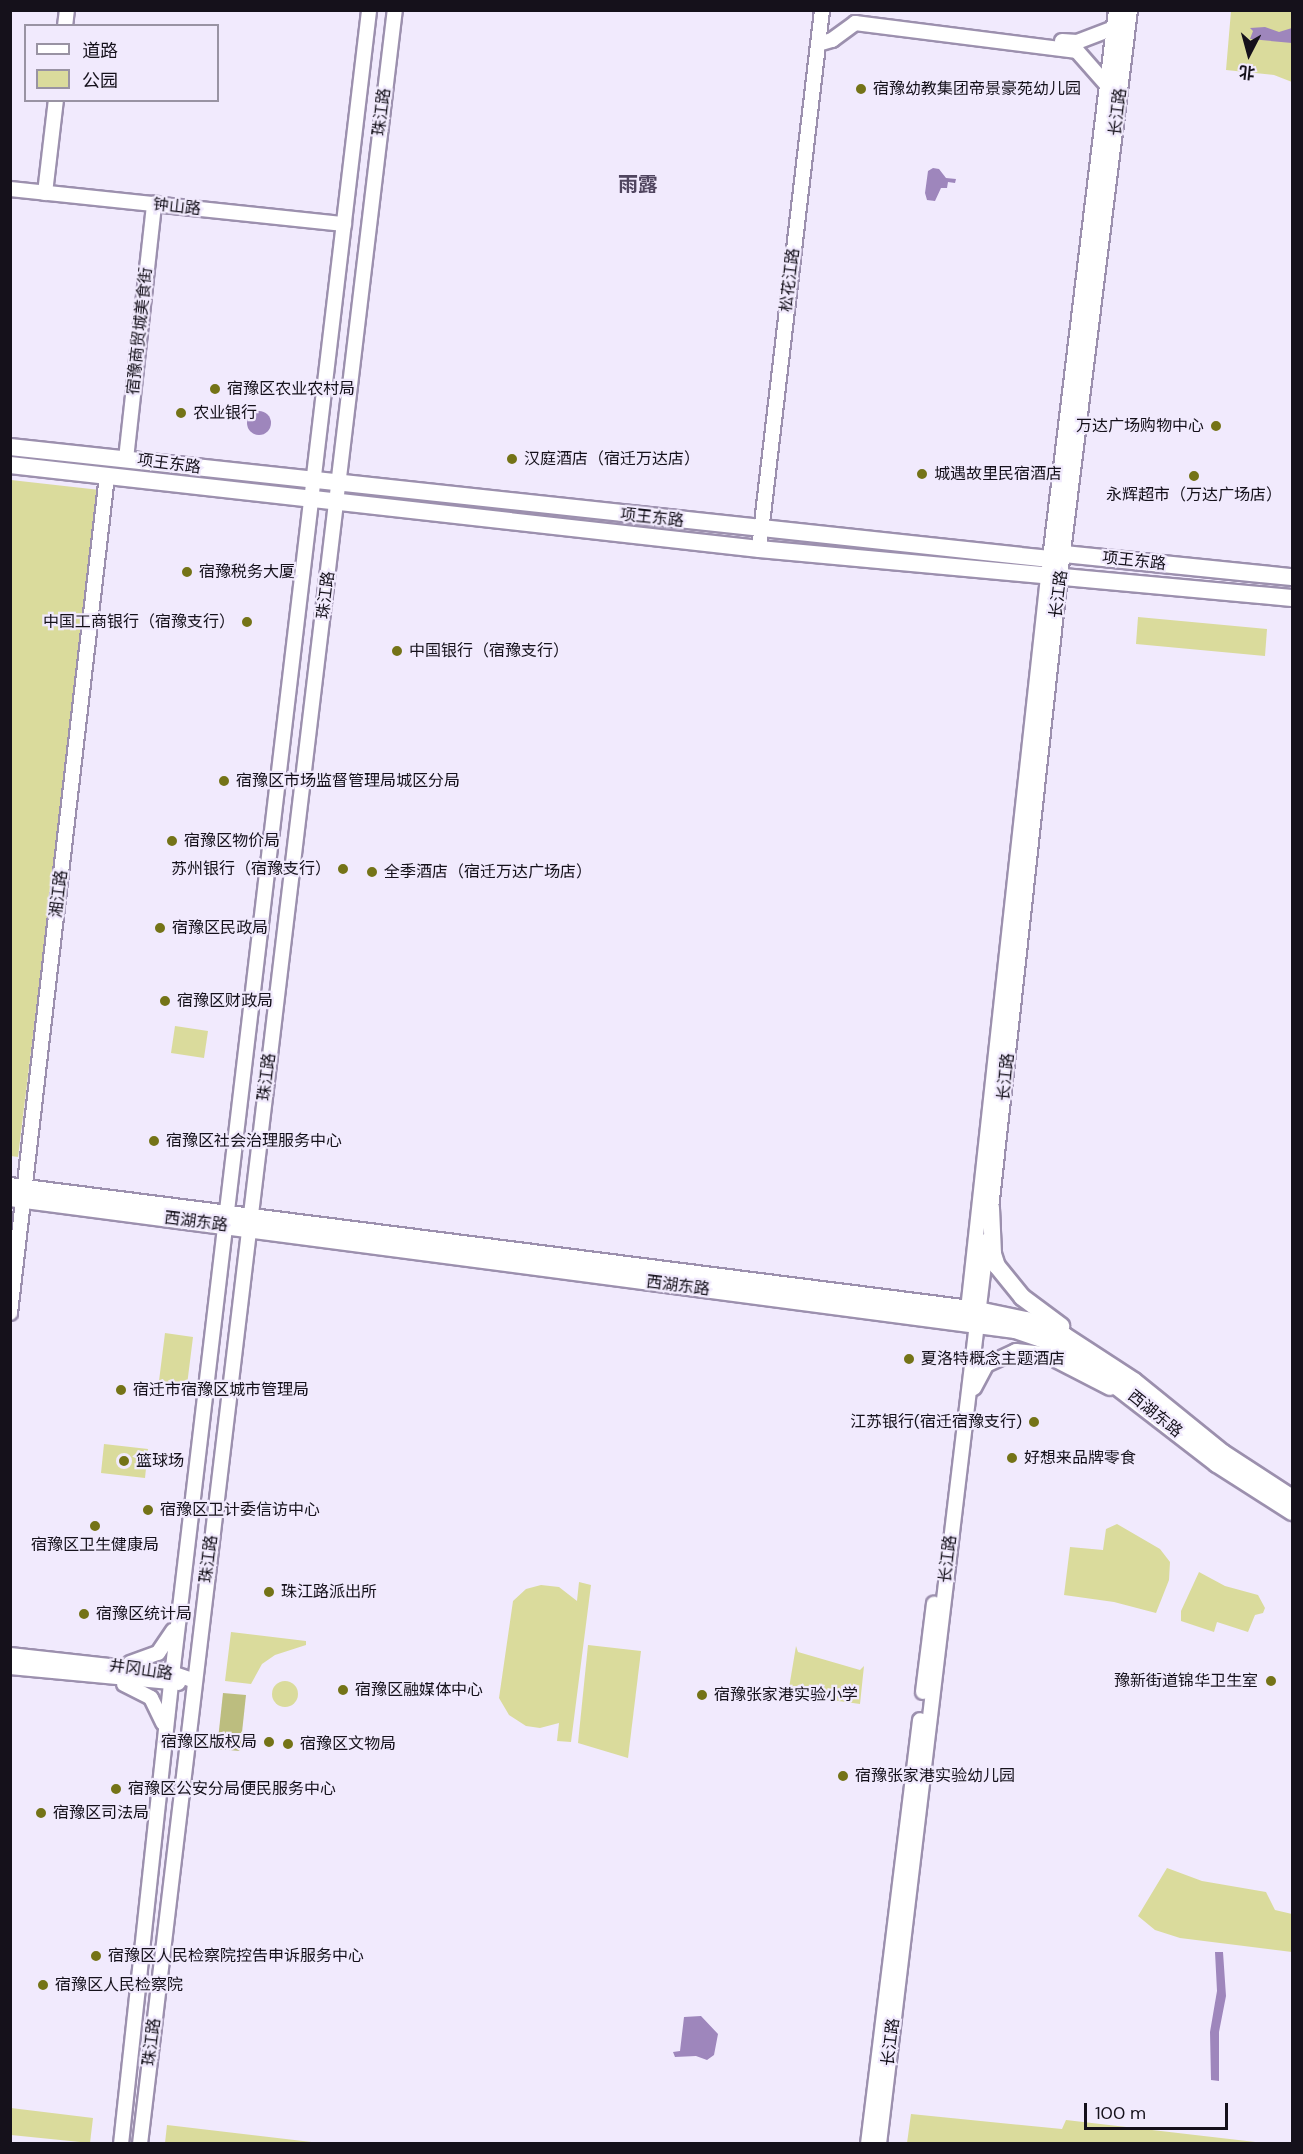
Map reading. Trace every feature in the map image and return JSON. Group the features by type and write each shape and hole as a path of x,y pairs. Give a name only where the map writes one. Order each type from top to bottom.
{"main road":[{"name":"项王东路","path":"10,447 759,529 1293,598"},
{"name":"项王东路","path":"10,465 756,548 1293,578"},
{"name":"西湖东路","path":"17,1193 1047,1327 1134,1381 1223,1453 1293,1498"},
{"path":"991,1208 993,1254 1005,1279 1022,1297 1134,1381"},
{"name":"西湖东路","path":"972,1316 1050,1342 1146,1406 1217,1464 1293,1512"}],"street":[{"name":"珠江路","path":"121,2144 171,1678 369,10"},
{"name":"珠江路","path":"140,2144 395,10"},
{"name":"松花江路","path":"759,529 816,10"},
{"name":"松花江路","path":"756,548 822,10"},
{"path":"851,10 855,15 1077,42 1114,28"},
{"name":"长江路","path":"879,2144 963,1431 972,1316 991,1208 1056,566 1116,10"},
{"name":"长江路","path":"868,2144 972,1316 1056,566 1130,10"},
{"path":"818,44 832,40 855,23 1077,51 1107,85"},
{"path":"45,193 56,102"},
{"name":"钟山路","path":"10,189 344,225"},
{"name":"宿豫商贸城美食街","path":"126,459 154,204"},
{"name":"湘江路","path":"10,1313 17,1193 107,476"},
{"path":"963,1431 980,1372 999,1356 1016,1351 1044,1354 1146,1406"},
{"path":"76,1668 150,1659 170,1640 179,1611"},
{"name":"井冈山路","path":"10,1655 76,1668"},
{"name":"井冈山路","path":"10,1666 76,1668 195,1681"},
{"path":"76,1668 142,1690 159,1708 165,1732"}],"green space":[{"path":"1231,11 1292,11 1292,82 1274,75 1226,70"},
{"path":"11,480 100,490 18,1157 11,1156"},
{"path":"1138,617 1267,629 1265,656 1136,644"},
{"path":"175,1026 208,1031 204,1058 171,1053"},
{"path":"165,1333 193,1337 186,1393 158,1389"},
{"name":"篮球场","path":"104,1444 148,1449 145,1478 101,1473"},
{"path":"1117,1524 1160,1549 1170,1562 1169,1580 1156,1613 1114,1602 1064,1595 1070,1547 1103,1550 1106,1529"},
{"path":"1199,1572 1225,1586 1258,1595 1265,1608 1263,1613 1255,1615 1248,1632 1217,1622 1214,1632 1181,1621 1181,1611"},
{"path":"579,1582 591,1585 571,1742 557,1741 559,1723 540,1728 526,1726 509,1715 499,1698 513,1601 526,1589 541,1585 559,1587 577,1601"},
{"path":"231,1632 306,1641 306,1645 275,1655 262,1664 251,1684 225,1681"},
{"path":"588,1645 641,1651 628,1758 578,1743"},
{"path":"796,1646 798,1652 860,1670 864,1666 860,1704 788,1694"},
{"path":"285,1681 294,1685 298,1694 294,1703 285,1707 276,1703 272,1694 276,1685"},
{"path":"223,1693 246,1695 240,1751 217,1749"},
{"path":"1167,1868 1202,1881 1266,1892 1275,1910 1292,1914 1292,1952 1180,1938 1155,1930 1138,1916"},
{"path":"11,2108 93,2118 90,2143 11,2135"},
{"path":"911,2114 1062,2129 1066,2120 1264,2143 907,2143"},
{"path":"167,2125 320,2143 165,2143"}],"shaded area":[{"path":"1265,27 1279,32 1292,28 1292,43 1250,39 1253,31 1250,28"},
{"path":"933,168 939,169 946,178 956,179 955,183 948,182 947,188 941,188 935,201 927,200 925,193 928,171"},
{"path":"259,411 264,412 270,418 270,428 264,434 259,435 254,434 248,428 247,423 248,418 254,412"},
{"path":"1215,1952 1223,1952 1226,1996 1219,2032 1219,2081 1211,2080 1210,2032 1217,1991"},
{"path":"701,2016 718,2034 714,2055 707,2060 696,2056 675,2057 673,2052 680,2051 684,2017"}],"place":[{"name":"宿豫幼教集团帝景豪苑幼儿园","path":"861,89"},
{"name":"宿豫区农业农村局","path":"215,389"},
{"name":"农业银行","path":"181,413"},
{"name":"万达广场购物中心","path":"1216,426"},
{"name":"汉庭酒店（宿迁万达店）","path":"512,459"},
{"name":"城遇故里民宿酒店","path":"922,474"},
{"name":"永辉超市（万达广场店）","path":"1194,476"},
{"name":"宿豫税务大厦","path":"187,572"},
{"name":"中国工商银行（宿豫支行）","path":"247,622"},
{"name":"中国银行（宿豫支行）","path":"397,651"},
{"name":"宿豫区市场监督管理局城区分局","path":"224,781"},
{"name":"宿豫区物价局","path":"172,841"},
{"name":"苏州银行（宿豫支行）","path":"343,869"},
{"name":"全季酒店（宿迁万达广场店）","path":"372,872"},
{"name":"宿豫区民政局","path":"160,928"},
{"name":"宿豫区财政局","path":"165,1001"},
{"name":"宿豫区社会治理服务中心","path":"154,1141"},
{"name":"夏洛特概念主题酒店","path":"909,1359"},
{"name":"宿迁市宿豫区城市管理局","path":"121,1390"},
{"name":"江苏银行(宿迁宿豫支行)","path":"1034,1422"},
{"name":"好想来品牌零食","path":"1012,1458"},
{"name":"篮球场","path":"124,1461"},
{"name":"宿豫区卫计委信访中心","path":"148,1510"},
{"name":"宿豫区卫生健康局","path":"95,1526"},
{"name":"珠江路派出所","path":"269,1592"},
{"name":"宿豫区统计局","path":"84,1614"},
{"name":"豫新街道锦华卫生室","path":"1271,1681"},
{"name":"宿豫区融媒体中心","path":"343,1690"},
{"name":"宿豫张家港实验小学","path":"702,1695"},
{"name":"宿豫区版权局","path":"269,1742"},
{"name":"宿豫区文物局","path":"288,1744"},
{"name":"宿豫张家港实验幼儿园","path":"843,1776"},
{"name":"宿豫区公安分局便民服务中心","path":"116,1789"},
{"name":"宿豫区司法局","path":"41,1813"},
{"name":"宿豫区人民检察院控告申诉服务中心","path":"96,1956"},
{"name":"宿豫区人民检察院","path":"43,1985"}],"district":[{"name":"雨露","path":"638,184"}]}
